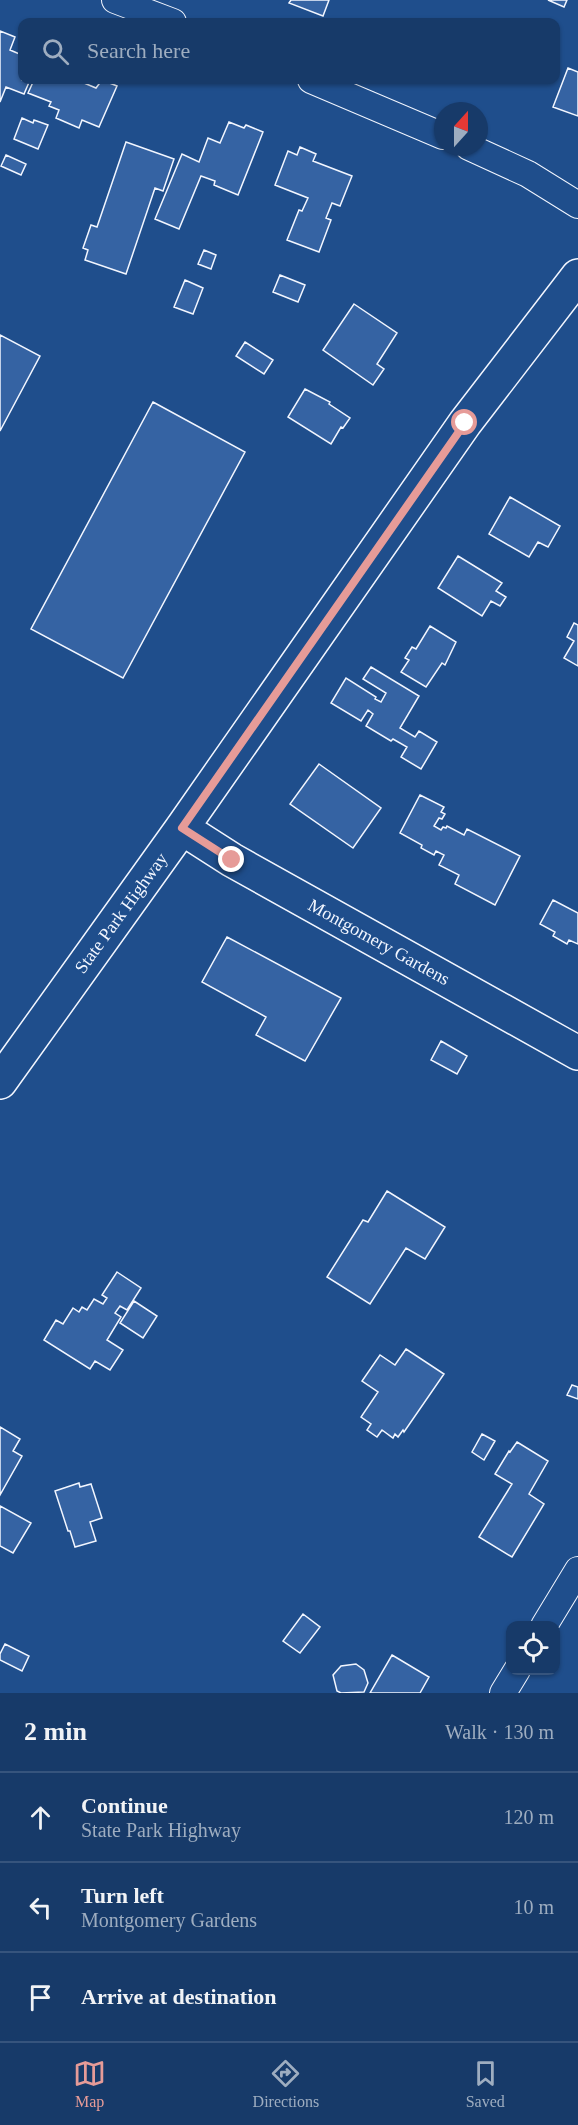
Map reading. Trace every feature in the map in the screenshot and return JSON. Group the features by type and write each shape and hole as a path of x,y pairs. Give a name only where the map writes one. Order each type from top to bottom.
{"main road":[{"name":"State Park Highway","path":"0,1082 182,828 465,423 578,276"},
{"name":"Montgomery Gardens","path":"182,828 232,860 578,1053"}],"street":[{"path":"115,0 162,18"},
{"path":"320,84 434,132"},
{"path":"488,156 528,174 578,205"},
{"path":"547,1621 578,1570"},
{"path":"503,1693 514,1675"}],"building":[{"path":"291,0 329,0 323,16 289,3"},
{"path":"548,0 567,0 564,7"},
{"path":"0,31 15,37 10,50 18,53 18,84 28,84 24,94 6,87 0,102"},
{"path":"568,68 578,72 578,116 553,107"},
{"path":"32,84 86,84 96,88 99,84 117,86 99,127 82,120 79,128 56,118 59,110 49,106 51,102 28,93"},
{"path":"22,118 33,123 34,120 48,125 38,149 14,139"},
{"path":"229,122 244,128 246,125 263,132 238,195 214,185 215,181 201,176 179,229 155,219 182,154 199,162 208,138 220,143"},
{"path":"126,142 174,159 163,191 155,188 126,274 85,260 88,250 83,248 91,225 97,227"},
{"path":"300,147 316,154 313,161 352,176 340,206 332,203 326,218 331,220 319,252 287,240 299,210 302,211 308,198 275,185 288,151 297,155"},
{"path":"6,155 26,164 21,175 1,166"},
{"path":"204,250 216,255 211,269 198,264"},
{"path":"280,275 305,285 298,302 273,292"},
{"path":"185,280 203,288 193,314 174,307"},
{"path":"354,304 397,333 377,364 384,369 373,385 323,350"},
{"path":"0,335 40,356 0,431"},
{"path":"245,342 273,360 264,374 236,356"},
{"path":"305,389 330,402 329,404 350,418 343,428 341,427 331,444 288,417"},
{"path":"153,402 245,452 123,678 31,629"},
{"path":"510,497 560,526 548,547 538,542 529,557 489,534"},
{"path":"458,556 502,583 496,591 506,597 500,606 491,601 482,616 438,588"},
{"path":"574,623 578,625 578,666 564,658 574,641 567,637"},
{"path":"430,626 456,642 445,665 442,663 426,687 401,672 409,660 405,658 412,647 416,649"},
{"path":"371,667 419,696 400,728 415,737 419,731 437,742 421,769 401,757 407,747 393,739 391,741 366,726 373,714 368,710 361,721 331,703 346,678 381,702 386,693 363,679"},
{"path":"319,764 381,808 353,848 290,804"},
{"path":"420,795 444,807 441,812 445,814 434,826 441,830 447,826 464,835 467,829 520,856 495,905 455,884 459,875 439,865 444,855 436,851 434,855 421,848 422,845 400,833"},
{"path":"553,900 578,913 578,944 569,940 567,944 553,936 555,932 540,924"},
{"path":"227,937 341,998 305,1061 256,1035 266,1017 202,982"},
{"path":"441,1041 467,1056 457,1074 431,1060"},
{"path":"387,1191 445,1227 425,1259 406,1248 370,1304 327,1277 363,1220 368,1222"},
{"path":"117,1272 141,1288 127,1310 120,1306 115,1313 121,1317 107,1340 123,1350 110,1370 95,1361 90,1369 44,1340 56,1320 63,1324 73,1308 79,1312 82,1307 87,1310 94,1299 103,1304 107,1298 102,1295"},
{"path":"134,1301 157,1316 143,1338 120,1323"},
{"path":"406,1349 444,1374 404,1432 403,1430 398,1437 395,1434 393,1438 382,1430 377,1437 367,1430 371,1424 361,1417 378,1392 362,1381 380,1355 395,1365"},
{"path":"572,1385 578,1387 578,1399 567,1395"},
{"path":"0,1427 20,1439 13,1451 22,1456 0,1495"},
{"path":"482,1434 495,1441 484,1460 472,1452"},
{"path":"517,1442 548,1461 529,1494 544,1504 512,1557 479,1537 512,1484 495,1474"},
{"path":"79,1483 80,1487 91,1484 102,1518 90,1522 96,1541 75,1547 55,1491"},
{"path":"0,1506 31,1523 13,1553 0,1546"},
{"path":"303,1614 320,1627 300,1653 283,1641"},
{"path":"5,1644 29,1656 22,1671 0,1660"},
{"path":"392,1655 429,1677 420,1693 370,1693"},
{"path":"356,1664 364,1670 368,1683 364,1692 341,1693 337,1691 333,1675 341,1666"}],"route":[{"path":"232,860 182,828 465,423"}]}
